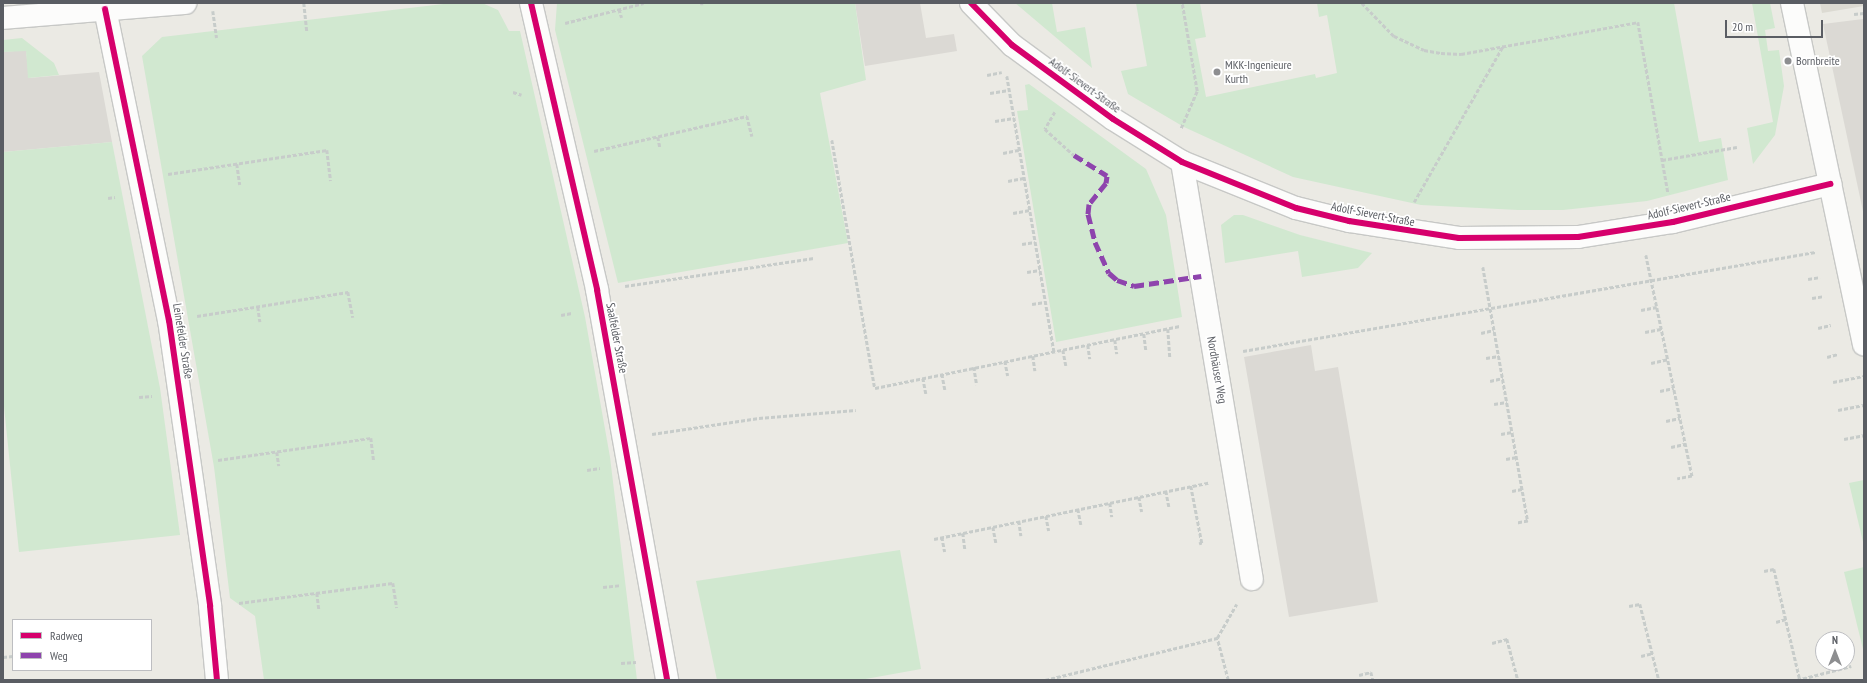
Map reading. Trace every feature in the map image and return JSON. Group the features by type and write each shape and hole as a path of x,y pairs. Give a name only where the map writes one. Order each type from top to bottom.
{"street":[{"path":"3,18 185,3"},
{"name":"Saalfelder Straße","path":"531,3 568,157 597,290 667,680"},
{"name":"Adolf-Sievert-Straße","path":"971,3 1012,46 1070,88 1182,162 1296,208 1416,234 1478,239 1578,238 1640,229 1673,222 1830,184"},
{"path":"1792,3 1864,344"},
{"name":"Leinefelder Straße","path":"105,9 144,185 169,320 191,464 210,606 217,680"},
{"name":"Nordhäuser Weg","path":"1182,162 1252,579"}],"path":[{"path":"212,3 217,38"},
{"path":"304,3 307,31"},
{"path":"538,30 644,3"},
{"path":"1182,3 1197,91 1181,126 1182,162"},
{"path":"1362,3 1394,36 1424,50 1461,54 1638,22 1673,222"},
{"path":"619,9 622,18"},
{"path":"1854,14 1864,13"},
{"path":"1416,234 1412,206 1503,46"},
{"path":"987,75 1006,72 1054,352"},
{"path":"1070,88 1045,129 1074,155"},
{"path":"990,93 1009,90"},
{"path":"568,157 747,116 752,136"},
{"path":"995,121 1014,118"},
{"path":"658,137 660,147"},
{"path":"832,140 874,388 1187,325 1207,309"},
{"path":"1662,160 1737,147"},
{"path":"108,198 129,194 157,176 327,150 332,181"},
{"path":"1003,153 1019,150"},
{"path":"237,164 240,185"},
{"path":"1008,181 1024,178"},
{"path":"1013,213 1030,210"},
{"path":"1640,229 1692,476 1677,479"},
{"path":"1478,239 1528,521 1517,523"},
{"path":"1022,244 1035,242"},
{"path":"1215,356 1843,247"},
{"path":"597,290 814,258"},
{"path":"1026,272 1040,270"},
{"path":"169,320 348,292 352,318"},
{"path":"1032,304 1045,302"},
{"path":"258,307 260,322"},
{"path":"1641,310 1657,307"},
{"path":"1168,329 1170,358"},
{"path":"1645,332 1661,329"},
{"path":"1481,333 1494,330"},
{"path":"1144,334 1146,350"},
{"path":"1115,340 1118,354"},
{"path":"1088,345 1090,359"},
{"path":"1063,350 1066,366"},
{"path":"1033,356 1035,371"},
{"path":"1486,358 1499,356"},
{"path":"1651,363 1668,359"},
{"path":"1006,362 1008,376"},
{"path":"974,368 977,385"},
{"path":"942,374 945,390"},
{"path":"1833,382 1864,376"},
{"path":"923,378 926,394"},
{"path":"1490,380 1503,378"},
{"path":"1660,391 1674,388"},
{"path":"1494,404 1507,402"},
{"path":"1838,410 1864,405"},
{"path":"624,438 760,418 856,410"},
{"path":"1666,421 1680,418"},
{"path":"1501,434 1512,432"},
{"path":"1844,439 1864,435"},
{"path":"191,464 371,438 374,461"},
{"path":"1671,447 1685,444"},
{"path":"277,452 279,466"},
{"path":"1506,459 1517,457"},
{"path":"934,539 1235,477"},
{"path":"1192,486 1202,543 1199,544"},
{"path":"1512,492 1522,489"},
{"path":"1166,491 1169,507"},
{"path":"1139,497 1142,512"},
{"path":"1110,503 1112,517"},
{"path":"1078,509 1081,525"},
{"path":"1046,516 1049,531"},
{"path":"1019,521 1021,536"},
{"path":"993,527 996,543"},
{"path":"963,533 966,549"},
{"path":"942,537 945,552"},
{"path":"1764,571 1774,569 1799,680 1832,671"},
{"path":"1228,680 1217,638 1252,579"},
{"path":"210,606 393,583 397,608"},
{"path":"317,593 319,610"},
{"path":"1629,606 1640,604 1659,680"},
{"path":"1776,622 1786,619"},
{"path":"1045,680 1217,638"},
{"path":"1492,643 1507,639 1518,680"},
{"path":"1641,656 1653,653"},
{"path":"1360,675 1371,672 1373,680"}],"shaded area":[{"path":"855,3 920,3 926,38 954,34 957,51 865,66"},
{"path":"1820,3 1864,3 1864,6 1822,13"},
{"path":"1863,19 1864,24 1864,216 1823,24"},
{"path":"26,50 29,78 99,72 112,142 3,152 3,52"},
{"path":"1311,345 1315,371 1338,367 1378,602 1289,617 1244,357"}],"green space":[{"path":"452,3 482,3 498,10 509,31 520,31 585,317 610,457 637,680 264,680 255,616 230,598 214,467 142,56 162,37"},
{"path":"557,3 855,3 866,80 820,93 848,243 618,283 555,30"},
{"path":"1015,3 1052,3 1057,32 1085,27 1092,68"},
{"path":"1136,3 1200,3 1206,37 1195,39 1206,97 1315,74 1316,78 1337,73 1327,15 1319,17 1317,3 1674,3 1699,142 1721,138 1728,180 1647,201 1563,210 1518,210 1421,205 1293,177 1184,127 1128,94 1121,71 1147,66"},
{"path":"1752,3 1770,3 1775,28 1765,30 1768,51 1779,50 1784,86 1775,135 1753,164 1747,128 1773,122"},
{"path":"22,38 54,63 59,75 28,78 26,51 3,52 3,40"},
{"path":"1029,84 1146,169 1166,215 1182,317 1056,342 1017,111 1028,110 1025,85"},
{"path":"112,142 160,388 180,535 19,552 3,397 3,152"},
{"path":"1234,215 1243,215 1300,235 1372,253 1358,268 1302,277 1298,251 1225,263 1221,225"},
{"path":"1864,480 1864,546 1849,483"},
{"path":"900,550 921,669 860,680 717,680 696,581"},
{"path":"1864,567 1864,653 1844,572"}],"marked path":[{"path":"1074,155 1107,176 1106,183 1089,204 1088,214 1095,242 1109,273 1117,280 1134,286 1201,276"}],"cycle path":[{"path":"531,3 597,290 667,680"},
{"path":"971,3 1012,45 1113,119 1182,162 1296,208 1349,221 1459,238 1578,237 1673,222 1830,184"},
{"path":"105,9 169,320 210,606 217,680"}],"place":[{"name":"Bornbreite","path":"1788,61"},
{"name":"MKK-Ingenieure Kurth","path":"1217,72"}]}
